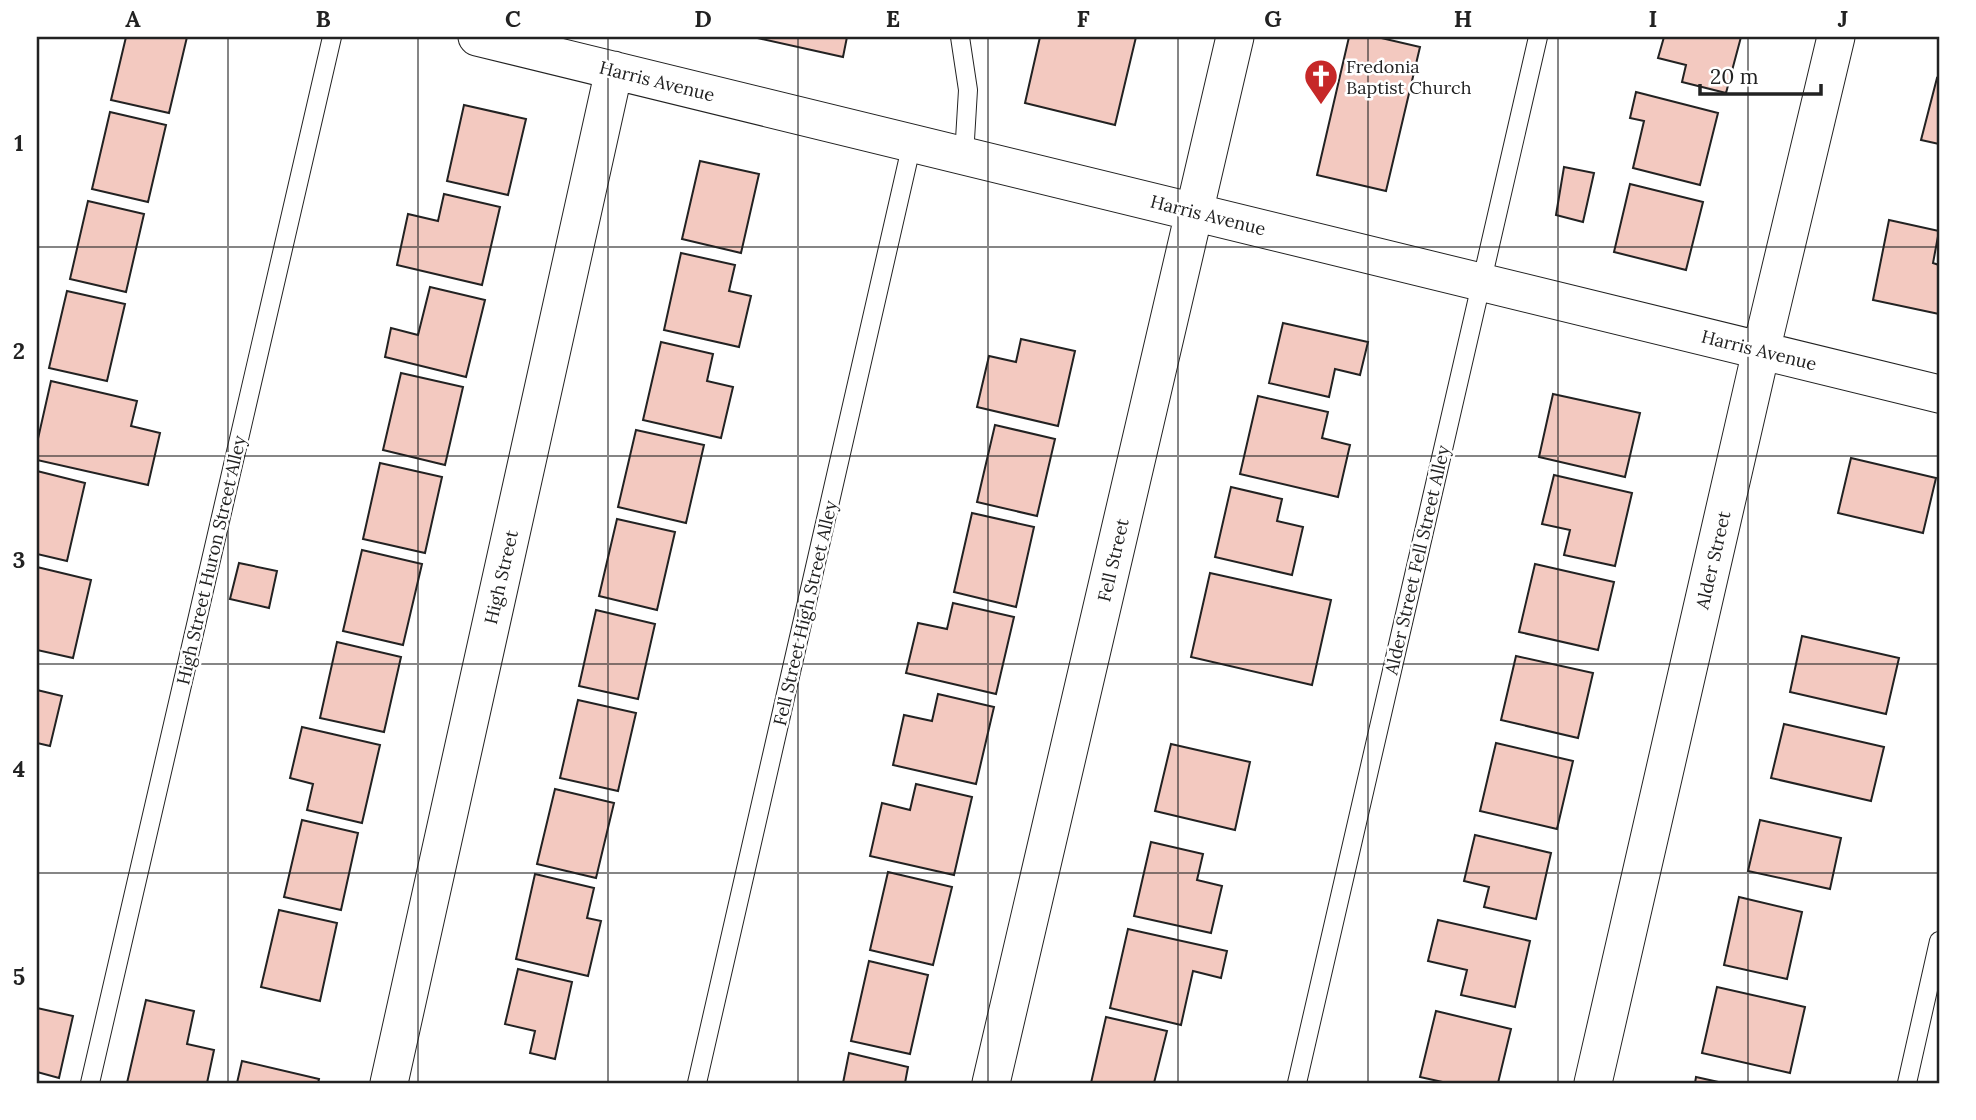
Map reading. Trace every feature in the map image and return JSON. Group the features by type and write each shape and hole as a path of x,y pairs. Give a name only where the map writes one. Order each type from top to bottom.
{"street":[{"name":"Harris Avenue","path":"477,37 1939,394"},
{"name":"Fell Street","path":"990,1083 1236,37"},
{"name":"Alder Street","path":"1593,1083 1760,351 1836,37"},
{"name":"High Street","path":"389,1083 614,70"}],"lane":[{"name":"High Street Huron Street Alley","path":"90,1083 331,37"},
{"path":"960,37 968,90 964,156"},
{"name":"Alder Street Fell Street Alley","path":"1297,1083 1538,37"},
{"name":"Fell Street High Street Alley","path":"697,1083 912,143"},
{"path":"1907,1083 1939,941"}],"building":[{"path":"126,37 187,37 169,113 111,100"},
{"path":"753,37 847,37 843,57"},
{"path":"1040,37 1136,37 1115,125 1025,103"},
{"path":"1349,37 1377,37 1420,47 1386,191 1317,175"},
{"path":"1664,37 1741,37 1726,93 1682,82 1686,65 1658,58"},
{"path":"1937,78 1939,79 1939,144 1921,140"},
{"path":"1636,92 1718,113 1700,185 1633,168 1644,121 1630,118"},
{"path":"464,105 526,119 508,195 447,181"},
{"path":"110,112 166,125 148,202 92,189"},
{"path":"700,161 759,174 741,253 682,239"},
{"path":"1564,167 1594,173 1583,222 1556,215"},
{"path":"1630,184 1703,202 1686,270 1614,252"},
{"path":"444,194 500,207 482,285 397,265 408,214 438,221"},
{"path":"88,201 144,214 126,292 70,279"},
{"path":"1889,220 1939,231 1933,263 1939,265 1939,314 1873,300"},
{"path":"681,253 735,265 729,291 751,296 739,347 664,330"},
{"path":"430,287 485,300 466,377 385,357 391,328 418,335"},
{"path":"67,291 125,304 107,381 49,368"},
{"path":"1283,323 1368,342 1360,375 1335,369 1329,397 1269,383"},
{"path":"1021,339 1075,351 1058,426 977,407 989,356 1016,362"},
{"path":"661,342 713,354 707,381 733,387 721,438 643,420"},
{"path":"401,373 463,387 445,465 383,450"},
{"path":"51,381 137,401 131,426 160,433 148,485 37,460 37,443"},
{"path":"1553,394 1640,413 1625,477 1539,457"},
{"path":"1258,396 1328,412 1322,438 1350,445 1338,497 1240,474"},
{"path":"995,425 1055,439 1037,516 977,502"},
{"path":"636,430 704,445 686,523 618,507"},
{"path":"1851,458 1936,478 1923,533 1838,513"},
{"path":"380,463 442,477 425,553 363,539"},
{"path":"37,471 85,483 67,561 37,554"},
{"path":"1554,475 1632,493 1615,566 1564,555 1570,530 1542,524"},
{"path":"1231,487 1282,499 1277,521 1303,527 1292,575 1215,557"},
{"path":"972,513 1034,527 1016,607 954,592"},
{"path":"617,519 675,532 657,610 599,596"},
{"path":"362,550 422,564 403,645 343,631"},
{"path":"239,563 277,571 269,608 230,599"},
{"path":"1535,564 1614,582 1598,650 1519,632"},
{"path":"37,567 91,580 73,658 37,650"},
{"path":"1210,573 1331,600 1312,685 1191,657"},
{"path":"953,603 1014,617 996,694 906,673 918,623 947,629"},
{"path":"596,610 655,624 638,699 579,686"},
{"path":"1802,636 1899,658 1886,714 1790,692"},
{"path":"337,642 401,657 384,732 320,718"},
{"path":"1516,656 1593,673 1578,738 1501,720"},
{"path":"37,690 62,696 50,746 37,743"},
{"path":"938,694 994,707 976,784 893,765 904,715 932,721"},
{"path":"578,700 636,713 618,791 560,778"},
{"path":"1784,724 1884,747 1871,801 1771,778"},
{"path":"302,727 380,745 362,823 307,810 313,784 290,778"},
{"path":"1496,743 1573,761 1557,829 1480,811"},
{"path":"1171,744 1250,762 1235,830 1155,811"},
{"path":"916,784 972,797 954,875 870,856 882,803 910,810"},
{"path":"555,789 614,803 596,878 537,864"},
{"path":"302,820 358,833 341,910 284,897"},
{"path":"1760,820 1841,838 1830,889 1748,871"},
{"path":"1475,835 1551,853 1536,919 1484,907 1489,887 1464,881"},
{"path":"1151,842 1203,854 1197,880 1222,886 1211,933 1134,916"},
{"path":"888,872 952,887 933,965 870,950"},
{"path":"535,874 594,888 587,918 601,921 588,976 516,959"},
{"path":"1739,897 1802,912 1787,979 1724,965"},
{"path":"279,910 337,923 320,1001 261,987"},
{"path":"1438,920 1530,941 1515,1007 1461,995 1467,970 1428,961"},
{"path":"1128,929 1227,951 1221,978 1193,971 1181,1025 1110,1008"},
{"path":"869,961 928,975 910,1054 851,1041"},
{"path":"518,969 572,982 555,1059 530,1053 535,1031 505,1024"},
{"path":"1717,987 1805,1007 1790,1073 1702,1053"},
{"path":"146,1000 194,1011 187,1044 214,1050 207,1083 127,1083"},
{"path":"37,1008 73,1016 59,1078 37,1072"},
{"path":"1436,1011 1511,1029 1498,1083 1447,1083 1420,1077"},
{"path":"1106,1017 1167,1031 1154,1083 1091,1083"},
{"path":"849,1053 908,1067 905,1083 843,1083"},
{"path":"242,1061 319,1079 318,1083 237,1083"},
{"path":"1696,1077 1723,1083 1695,1083"}],"place":[{"name":"Fredonia Baptist Church","path":"1321,106"}]}
